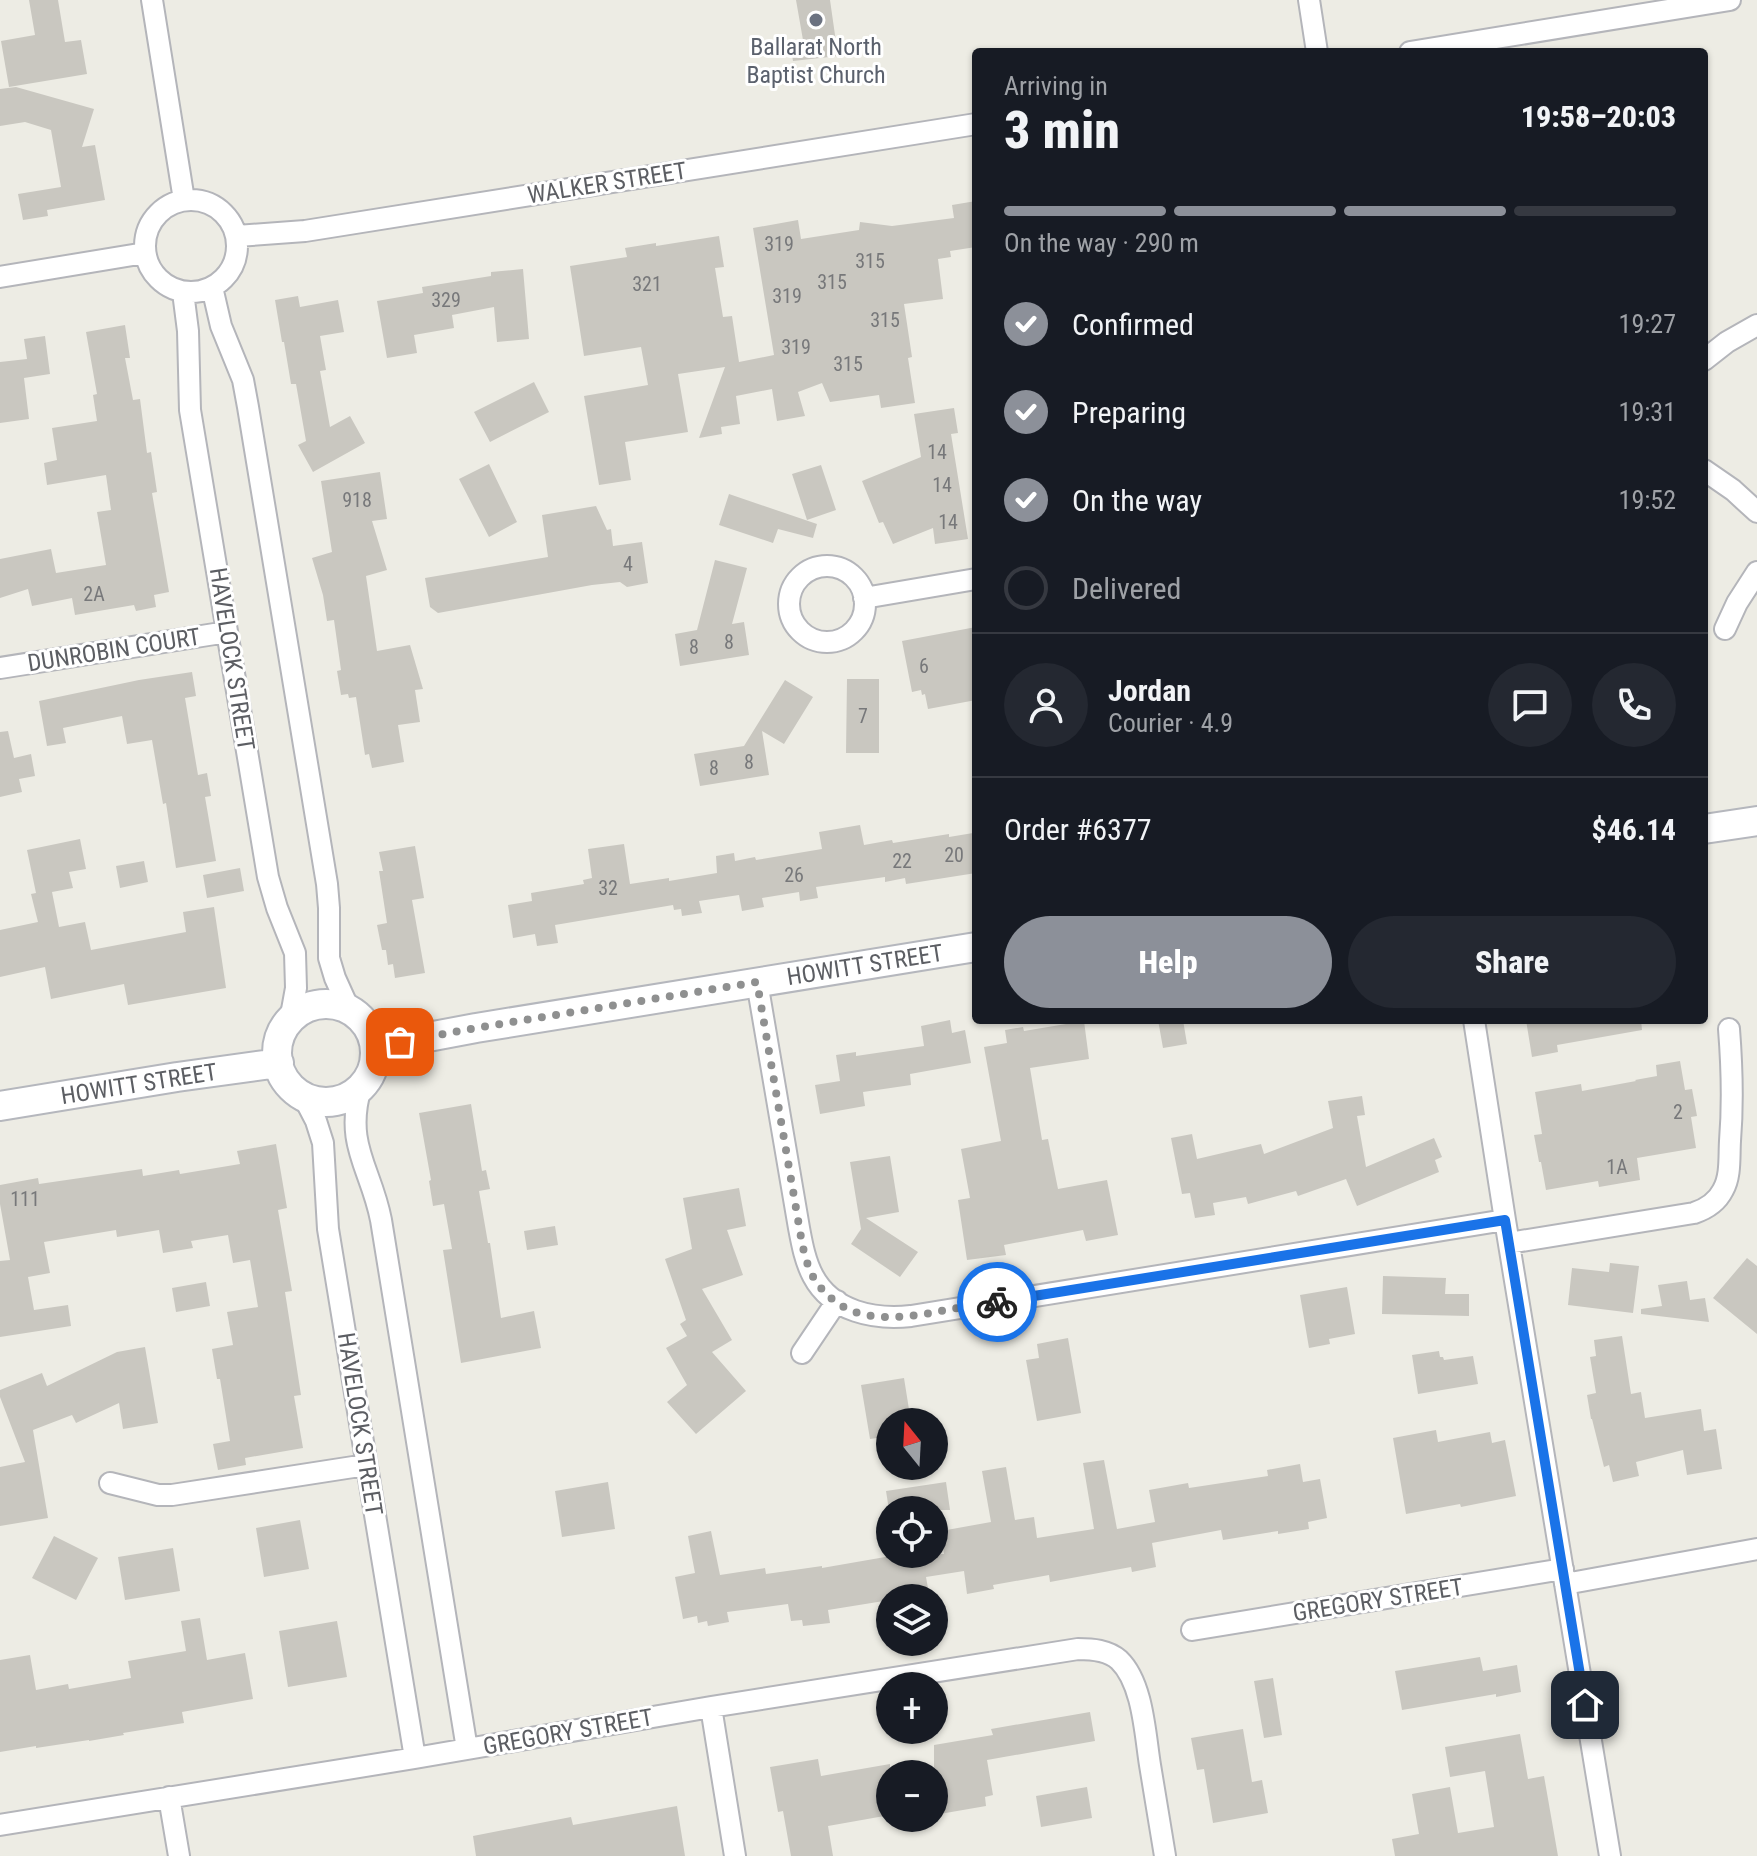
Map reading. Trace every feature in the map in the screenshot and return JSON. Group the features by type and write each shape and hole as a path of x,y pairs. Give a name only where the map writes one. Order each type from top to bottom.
{"street":[{"path":"152,0 184,200"},
{"path":"1309,0 1316,48"},
{"path":"1435,48 1730,0"},
{"name":"WALKER STREET","path":"237,236 305,231 972,125"},
{"path":"184,200 212,204 232,223 237,236 233,266 225,278 198,292 183,292 169,287 150,267 145,253 145,238 158,213 170,204 184,200"},
{"path":"0,277 145,253"},
{"path":"212,287 221,326 243,380 327,884 329,958 349,1009"},
{"name":"HAVELOCK STREET","path":"183,292 188,331 190,410 268,877 295,953 296,988 290,1021"},
{"path":"1708,357 1757,325"},
{"path":"1708,473 1757,512"},
{"path":"1725,629 1757,572"},
{"path":"864,598 972,580"},
{"name":"DUNROBIN COURT","path":"0,668 227,632"},
{"path":"1708,828 1757,821"},
{"name":"HOWITT STREET","path":"375,1047 972,948"},
{"path":"757,982 802,1243 809,1268 817,1283 837,1301 865,1315 887,1318 911,1316 1505,1220"},
{"path":"318,1005 334,1005 357,1015 369,1029 375,1047 374,1064 361,1087 336,1100 315,1100 287,1081 279,1063 278,1050 280,1037 290,1021 302,1010 318,1005"},
{"path":"1475,1024 1610,1856"},
{"path":"1509,1243 1694,1213 1715,1201 1725,1187 1729,1171 1733,1081 1729,1029"},
{"name":"HOWITT STREET","path":"0,1106 279,1063"},
{"path":"361,1087 356,1112 358,1149 381,1220 467,1749"},
{"name":"HAVELOCK STREET","path":"302,1094 323,1143 328,1229 415,1758"},
{"path":"802,1353 837,1301"},
{"path":"110,1483 158,1495 172,1495 366,1465"},
{"name":"GREGORY STREET","path":"1192,1630 1757,1549"},
{"name":"GREGORY STREET","path":"0,1825 1078,1649 1097,1650 1113,1656 1128,1672 1135,1688 1165,1856"},
{"path":"711,1707 735,1856"},
{"path":"169,1797 180,1855"}],"building":[{"path":"29,0 58,0 65,42 81,40 87,74 9,87 1,41 35,35"},
{"name":"Ballarat North Baptist Church","path":"796,0 830,0 838,56 793,61 790,42 803,40"},
{"path":"16,87 94,109 82,147 95,145 105,200 47,210 48,216 23,220 18,194 61,187 51,130 25,122 0,126 0,89"},
{"path":"972,202 972,248 950,251 951,257 938,259 943,299 904,304 915,403 881,408 879,395 830,402 822,383 798,392 805,416 777,421 772,389 736,396 740,424 721,427 722,434 699,438 725,367 678,374 688,432 625,442 631,480 599,485 584,396 648,385 641,347 584,356 570,266 627,257 625,248 719,236 724,267 715,268 723,317 732,316 739,362 774,355 753,228 798,220 801,239 859,230 860,222 892,226 954,218 952,205"},
{"path":"523,269 529,339 497,342 494,307 452,315 454,328 414,335 417,353 387,358 377,301 423,293 422,287 491,276 491,272"},
{"path":"298,296 300,307 338,300 344,332 320,336 326,370 320,371 330,427 350,416 365,443 313,472 298,445 306,441 296,384 291,384 275,300"},
{"path":"125,325 130,358 125,358 133,400 140,399 147,453 151,452 157,492 152,493 169,592 154,595 156,607 136,611 134,605 75,615 72,598 32,606 28,589 0,598 0,559 51,549 56,573 106,565 97,512 111,510 106,475 47,485 44,463 57,460 52,428 97,421 93,395 97,394 86,332"},
{"path":"45,336 50,374 24,378 29,419 0,423 0,362 27,359 24,339"},
{"path":"534,382 549,412 490,442 474,412"},
{"path":"954,408 958,433 951,434 968,539 935,544 933,528 893,544 883,522 879,523 862,481 921,457 914,414"},
{"path":"489,464 517,522 489,537 459,479"},
{"path":"821,465 836,510 807,520 792,474"},
{"path":"380,472 387,519 372,521 387,570 366,576 377,651 410,645 423,689 415,690 420,722 398,725 404,762 372,768 369,754 365,755 356,697 341,695 334,620 327,621 312,558 332,552 321,481"},
{"path":"729,494 817,524 813,538 778,529 773,543 719,525"},
{"path":"596,506 607,530 611,529 613,546 642,542 648,583 627,587 620,582 592,585 438,613 430,607 425,578 548,557 542,515"},
{"path":"715,560 747,568 732,624 744,622 749,655 680,666 675,634 697,630"},
{"path":"972,628 972,701 928,709 925,694 922,695 921,690 912,692 902,641"},
{"path":"192,672 196,696 185,698 198,775 207,773 211,796 205,797 216,861 176,868 152,740 127,744 122,716 63,728 66,743 47,746 39,701"},
{"path":"847,679 879,679 879,753 846,753"},
{"path":"785,680 813,697 784,744 762,731 769,775 700,786 694,754 744,746"},
{"path":"8,731 14,758 31,754 35,776 19,779 22,792 0,797 0,732"},
{"path":"860,825 864,845 972,833 972,874 906,884 905,878 885,882 885,877 816,887 818,898 800,901 799,892 762,898 764,907 742,911 739,895 699,901 702,913 682,916 681,909 674,910 673,905 555,925 558,943 537,946 535,934 513,938 508,905 532,901 531,893 584,884 583,880 592,878 588,849 624,844 630,884 717,873 716,856 734,853 735,861 755,857 756,860 822,849 819,832"},
{"path":"80,839 86,869 69,872 73,888 52,892 59,927 85,922 91,950 186,932 183,912 214,907 226,988 128,1005 124,984 51,999 45,967 0,977 0,930 38,922 31,894 36,893 27,850"},
{"path":"415,846 424,898 412,900 425,973 395,978 393,964 388,965 386,950 382,950 377,925 387,923 379,852"},
{"path":"144,861 148,882 120,888 116,866"},
{"path":"240,868 244,891 207,898 203,875"},
{"path":"950,1020 952,1033 965,1030 971,1063 910,1074 911,1085 863,1092 865,1106 820,1114 815,1085 840,1081 836,1055 856,1052 856,1056 924,1046 921,1026"},
{"path":"1084,1024 1089,1059 1030,1068 1042,1140 1048,1139 1058,1189 1107,1180 1118,1235 1086,1241 1083,1230 1004,1245 1006,1255 967,1260 958,1200 970,1198 961,1149 1001,1141 984,1047 1007,1043 1005,1030 1023,1027 1024,1031"},
{"path":"1159,1024 1184,1024 1187,1044 1163,1048"},
{"path":"1527,1024 1641,1024 1642,1030 1557,1045 1558,1052 1532,1057"},
{"path":"1680,1061 1685,1090 1692,1089 1697,1116 1691,1117 1696,1148 1637,1158 1640,1180 1599,1187 1598,1181 1546,1190 1534,1135 1542,1134 1535,1092 1581,1084 1582,1091 1636,1081 1657,1076 1656,1065"},
{"path":"1362,1096 1365,1115 1357,1116 1366,1167 1434,1138 1442,1157 1435,1160 1439,1172 1357,1206 1346,1179 1298,1196 1296,1191 1248,1204 1246,1197 1213,1203 1215,1215 1195,1218 1190,1193 1182,1194 1171,1138 1192,1134 1197,1159 1261,1144 1264,1154 1333,1128 1328,1101"},
{"path":"471,1104 482,1171 486,1170 490,1189 479,1191 501,1318 534,1311 541,1348 461,1363 443,1250 452,1249 444,1204 433,1206 419,1113"},
{"path":"276,1144 287,1208 278,1210 292,1291 285,1292 301,1395 294,1396 303,1448 245,1458 246,1465 218,1470 213,1444 230,1441 212,1349 233,1345 227,1312 258,1307 250,1260 233,1263 228,1235 191,1241 193,1248 163,1253 159,1230 117,1237 116,1230 44,1242 50,1273 28,1277 34,1310 68,1305 71,1326 0,1337 0,1261 10,1260 0,1204 0,1185 38,1178 39,1184 142,1169 143,1176 179,1170 180,1174 240,1164 237,1151"},
{"path":"890,1156 899,1212 866,1218 918,1252 900,1277 851,1244 861,1229 850,1162"},
{"path":"739,1188 746,1226 727,1230 743,1275 702,1289 732,1340 712,1352 746,1391 696,1434 667,1402 687,1385 666,1348 687,1336 680,1324 686,1320 665,1259 692,1249 683,1198"},
{"path":"555,1226 558,1245 527,1250 524,1231"},
{"path":"1747,1258 1757,1266 1757,1334 1713,1298"},
{"path":"1610,1263 1639,1266 1633,1313 1568,1305 1572,1268 1609,1272"},
{"path":"1383,1276 1446,1278 1445,1294 1469,1294 1469,1316 1382,1314"},
{"path":"1687,1281 1690,1300 1705,1298 1709,1322 1641,1314 1641,1309 1662,1306 1658,1285"},
{"path":"206,1282 210,1306 176,1312 172,1288"},
{"path":"1347,1287 1355,1334 1329,1339 1330,1344 1309,1348 1300,1295"},
{"path":"1622,1336 1631,1394 1641,1392 1645,1418 1701,1409 1704,1431 1716,1429 1722,1469 1687,1475 1683,1450 1636,1462 1639,1476 1613,1482 1609,1465 1604,1467 1587,1395 1596,1393 1590,1357 1596,1356 1594,1340"},
{"path":"1068,1338 1081,1413 1037,1421 1026,1360 1039,1358 1037,1344"},
{"path":"145,1347 158,1423 123,1429 119,1403 76,1423 72,1415 33,1430 48,1518 0,1526 0,1467 25,1462 0,1390 42,1373 47,1386 117,1352"},
{"path":"1439,1351 1444,1360 1473,1356 1478,1384 1418,1394 1412,1355"},
{"path":"904,1378 909,1408 876,1408 876,1438 870,1439 861,1385"},
{"path":"1436,1430 1438,1442 1490,1432 1492,1443 1505,1440 1516,1496 1406,1514 1393,1438"},
{"path":"1104,1460 1117,1529 1155,1522 1149,1490 1188,1483 1189,1488 1268,1476 1267,1470 1300,1464 1303,1482 1320,1479 1327,1518 1308,1522 1309,1529 1278,1534 1278,1531 1223,1540 1221,1530 1152,1543 1156,1567 1132,1572 1131,1567 1050,1582 1049,1575 993,1585 994,1589 967,1594 964,1571 926,1577 927,1584 876,1584 876,1602 828,1610 830,1623 803,1626 802,1620 791,1621 788,1604 727,1612 729,1622 708,1626 707,1621 698,1623 697,1616 683,1619 675,1577 695,1573 688,1536 711,1531 720,1575 765,1568 766,1574 876,1559 876,1568 948,1568 948,1530 991,1522 982,1471 1006,1467 1015,1520 1034,1517 1037,1538 1094,1529 1083,1463"},
{"path":"608,1482 615,1529 562,1537 555,1491"},
{"path":"946,1482 948,1496 887,1496 886,1491"},
{"path":"300,1520 309,1569 264,1577 256,1528"},
{"path":"54,1536 98,1558 76,1600 32,1578"},
{"path":"173,1548 180,1591 125,1600 118,1557"},
{"path":"200,1618 207,1660 245,1653 253,1699 182,1712 184,1723 89,1741 0,1752 0,1660 30,1655 36,1690 68,1684 69,1689 131,1678 128,1661 186,1651 181,1621"},
{"path":"337,1621 347,1677 288,1687 279,1631"},
{"path":"1480,1657 1483,1671 1517,1665 1521,1692 1402,1710 1395,1671"},
{"path":"1273,1678 1282,1735 1264,1738 1254,1681"},
{"path":"1090,1712 1095,1741 987,1760 993,1795 985,1797 986,1806 948,1813 948,1760 934,1760 934,1745 993,1735 991,1729"},
{"path":"1243,1729 1252,1782 1262,1780 1268,1813 1213,1823 1204,1769 1197,1770 1191,1738"},
{"path":"1520,1734 1528,1779 1544,1776 1558,1856 1395,1856 1392,1839 1419,1834 1412,1794 1450,1787 1458,1833 1494,1827 1485,1771 1450,1777 1445,1747"},
{"path":"818,1759 821,1776 876,1766 876,1817 828,1826 833,1856 791,1856 783,1811 778,1812 770,1767"},
{"path":"1087,1787 1092,1818 1041,1827 1036,1796"},
{"path":"677,1806 685,1856 476,1856 473,1836 571,1817 573,1825"}],"way so far":[{"path":"400,1042 757,982 802,1243 817,1283 845,1306 865,1315 887,1318 997,1302"}],"place":[{"name":"Ballarat North Baptist Church","path":"816,20"}],"route":[{"path":"997,1302 1505,1220 1585,1705"}]}
